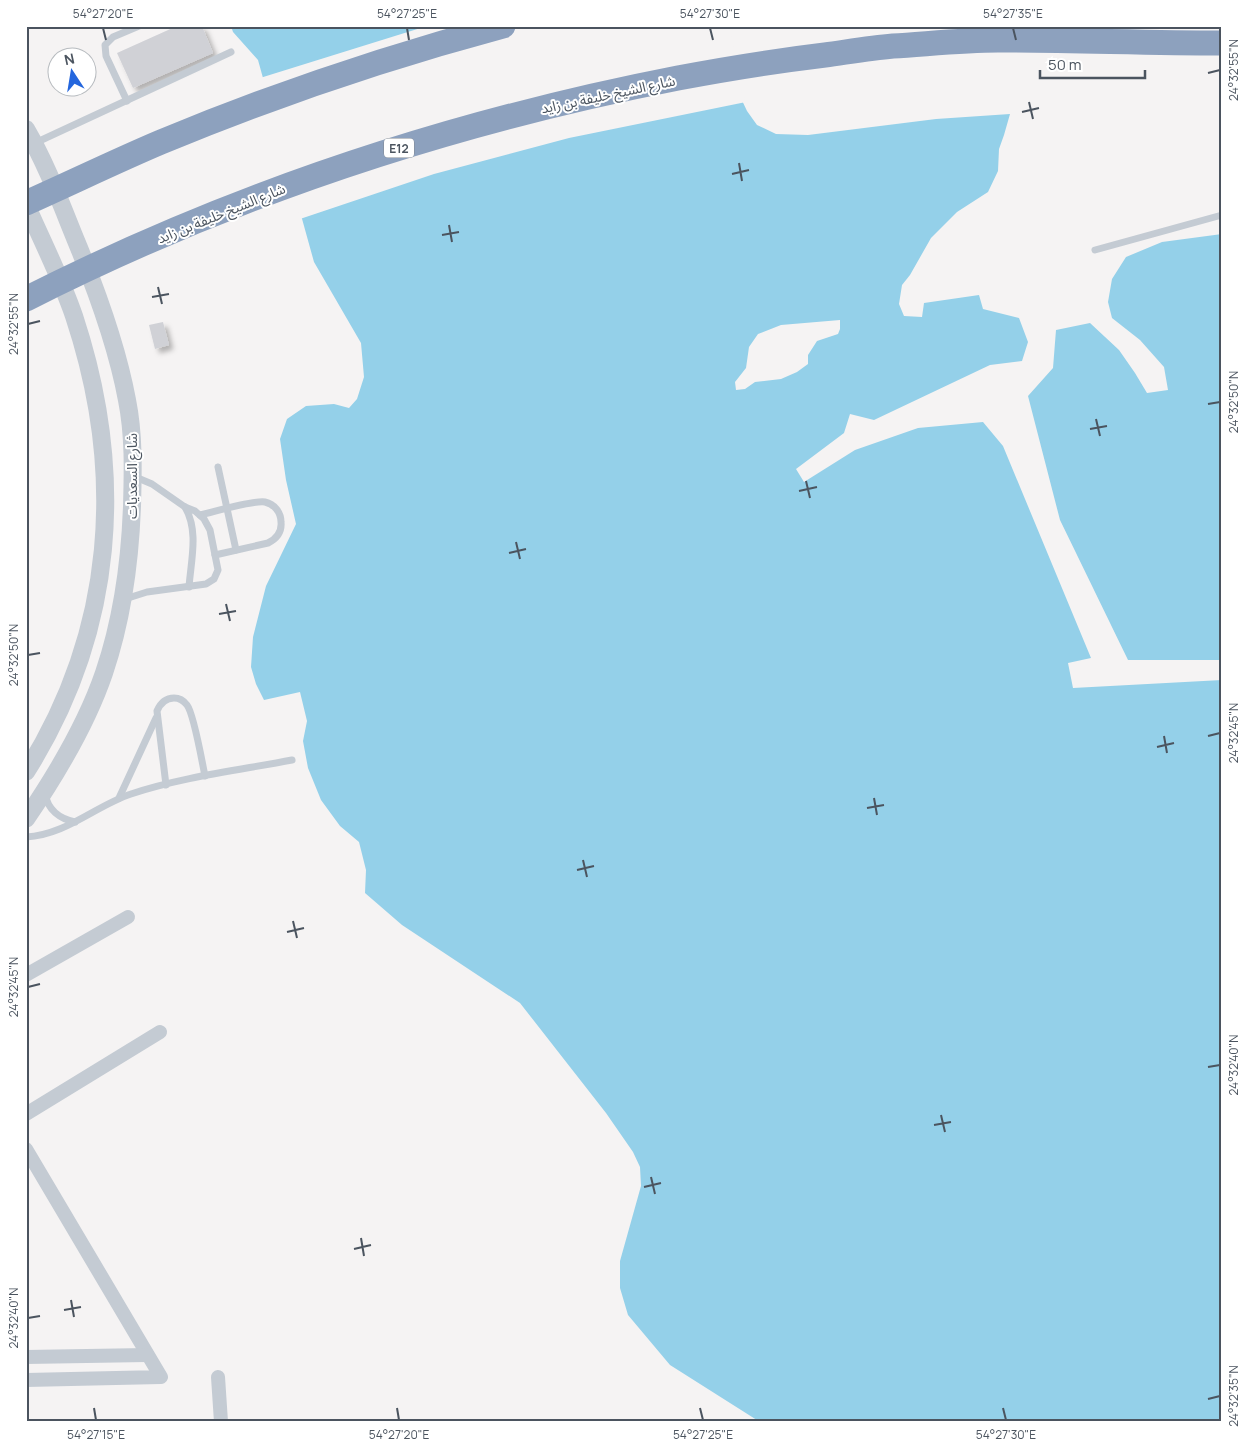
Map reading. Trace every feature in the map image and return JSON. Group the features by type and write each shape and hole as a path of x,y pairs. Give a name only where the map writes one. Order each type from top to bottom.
{"highway":[{"path":"26,204 161,142 265,101 370,64 503,26"},
{"name":"شارع الشيخ خليفة بن زايد","path":"35,295 160,237 287,187 399,148 584,98 772,62 889,46 995,40 1222,43"}],"street":[{"name":"شارع السعديات","path":"26,819 45,791 85,717 104,674 118,625 122,600 131,526 133,476 129,409 98,293 52,181 38,173 29,142"},
{"name":"شارع السعديات","path":"26,204 73,314 97,412 106,489 105,540 102,566 86,641 57,717 26,772"},
{"path":"26,974 128,917"},
{"path":"26,1114 160,1032"},
{"path":"26,1149 160,1377 26,1380"},
{"path":"26,1358 147,1355"},
{"path":"218,1377 221,1422"}],"lane":[{"path":"127,101 106,56 105,44 113,37 139,26"},
{"path":"29,142 127,101 230,52"},
{"path":"1095,250 1222,215"},
{"path":"218,467 236,550"},
{"path":"122,600 147,592 206,584 214,579 218,570 210,530 204,519 152,484 133,476"},
{"path":"200,515 264,502 274,507 281,517 280,530 274,540 215,555"},
{"path":"185,507 191,519 193,531 189,587"},
{"path":"120,798 157,711 164,700 177,698 187,704 206,776"},
{"path":"156,717 166,785"},
{"path":"26,837 47,834 76,822 120,798 206,776 292,760"},
{"path":"45,791 46,799 60,818 76,822"}],"water":[{"path":"231,26 727,26 739,94 747,111 757,125 776,134 808,135 936,119 1010,114 999,149 998,171 988,192 957,212 931,238 910,275 902,285 899,304 904,316 922,317 924,303 979,295 983,309 1019,318 1028,342 1022,361 990,365 874,420 850,414 844,433 796,469 804,482 855,450 918,428 983,422 1003,446 1091,658 1068,663 1073,688 1222,680 1222,1422 760,1422 670,1365 628,1315 620,1288 620,1261 641,1186 640,1167 633,1152 606,1113 520,1003 402,925 365,893 366,870 359,842 340,826 321,800 308,768 303,741 307,721 300,692 264,700 256,684 251,667 253,637 266,586 296,524 286,480 280,439 287,419 306,406 334,404 349,408 357,399 364,377 361,343 314,262 258,60 233,32","holes":["840,320 838,334 817,341 808,355 808,364 797,372 781,379 755,382 745,389 736,390 735,382 746,368 749,347 758,334 781,325"]},
{"path":"1222,234 1222,660 1128,660 1060,520 1028,396 1053,368 1056,330 1090,323 1119,350 1147,393 1168,390 1164,367 1140,340 1112,318 1108,302 1112,279 1126,257 1162,242"}],"pier":[{"path":"427,26 730,26 740,88 746,102 569,138 434,174 300,219 260,78"}],"building":[{"path":"177,26 202,26 213,53 133,88 117,53"},
{"path":"163,322 169,345 155,349 149,325"}]}
